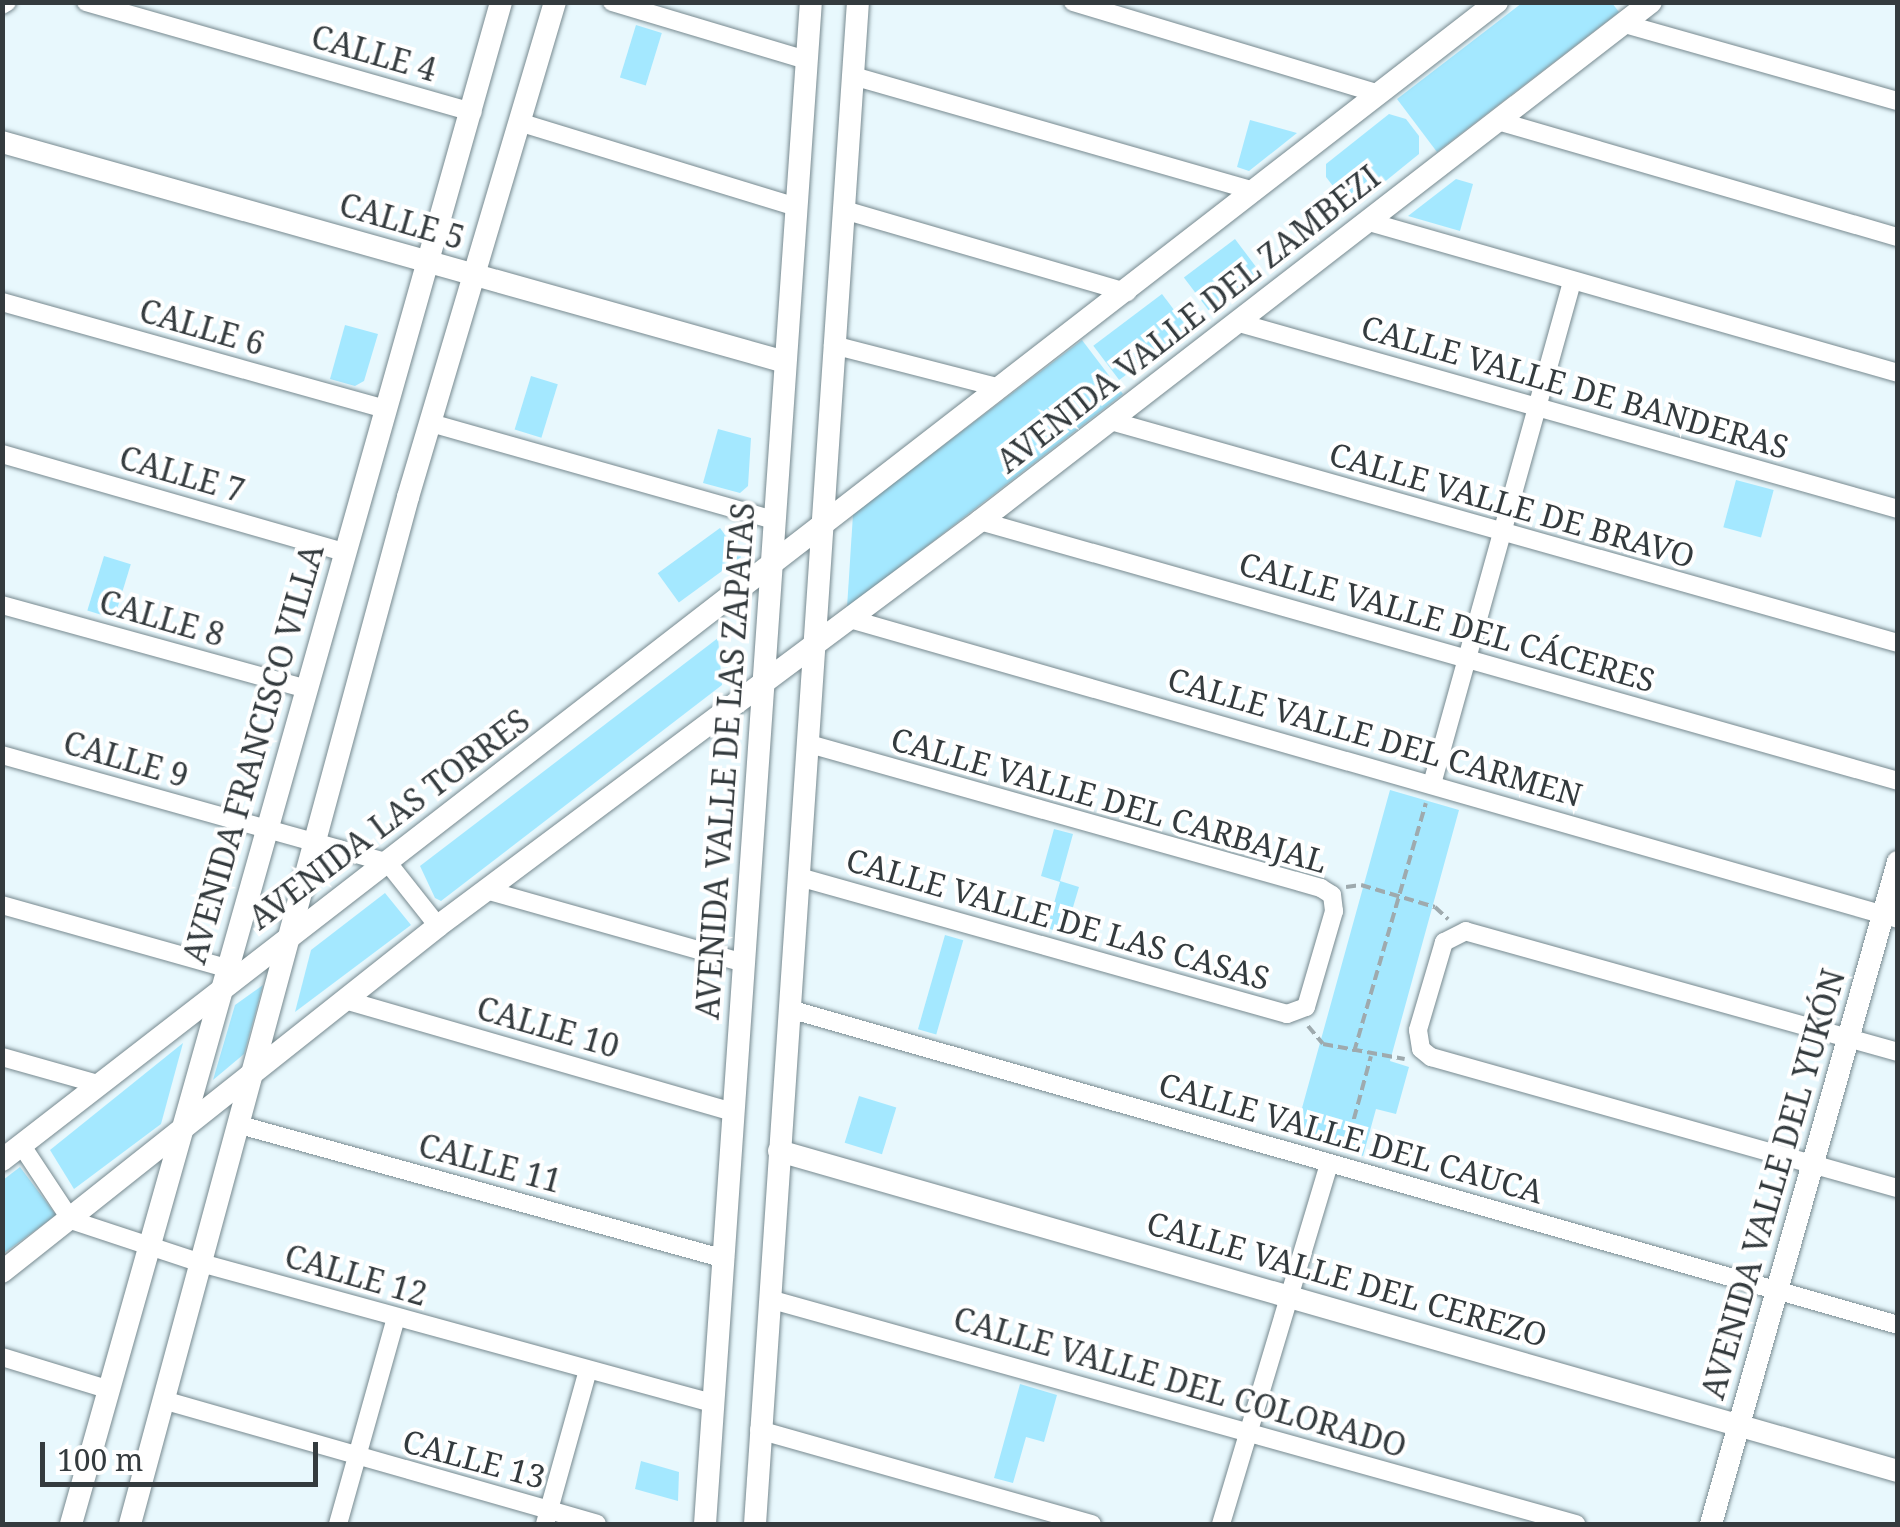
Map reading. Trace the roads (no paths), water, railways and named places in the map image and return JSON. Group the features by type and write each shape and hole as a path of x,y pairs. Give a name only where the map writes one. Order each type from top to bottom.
{"street":[{"name":"CALLE 4","path":"86,2 473,112"},
{"name":"AVENIDA FRANCISCO VILLA","path":"71,1524 501,2"},
{"path":"130,1524 318,844 408,497 555,2"},
{"path":"612,2 806,60"},
{"name":"AVENIDA VALLE DE LAS ZAPATAS","path":"705,1524 810,2"},
{"path":"755,1524 858,2"},
{"path":"1073,2 1380,94"},
{"name":"AVENIDA VALLE DEL ZAMBEZI","path":"770,569 1497,2"},
{"name":"AVENIDA VALLE DEL ZAMBEZI","path":"764,686 1652,2"},
{"path":"1625,24 1898,102"},
{"path":"854,76 1256,191"},
{"path":"1498,120 1898,237"},
{"path":"522,123 796,208"},
{"name":"CALLE 5","path":"2,142 785,362"},
{"path":"844,210 1127,292"},
{"path":"1366,221 1898,373"},
{"path":"1432,784 1572,282"},
{"name":"CALLE 6","path":"2,302 385,409"},
{"name":"CALLE VALLE DE BANDERAS","path":"1236,322 1898,509"},
{"path":"833,345 1000,388"},
{"name":"CALLE VALLE DE BRAVO","path":"1112,421 1502,535 1898,643"},
{"path":"431,423 773,520"},
{"name":"CALLE 7","path":"2,454 344,552"},
{"path":"364,487 408,497"},
{"name":"CALLE VALLE DEL CÁCERES","path":"980,521 1898,781"},
{"name":"AVENIDA LAS TORRES","path":"2,1160 223,979 388,863 770,569"},
{"name":"CALLE 8","path":"2,605 306,689"},
{"name":"CALLE VALLE DEL CARMEN","path":"850,619 1890,917"},
{"path":"2,1272 438,926 764,686"},
{"name":"CALLE VALLE DEL CARBAJAL","path":"810,744 1332,895 1321,957"},
{"name":"CALLE 9","path":"2,756 388,863"},
{"name":"AVENIDA VALLE DEL YUKÓN","path":"1711,1524 1848,1038 1890,917 1898,862"},
{"path":"388,863 438,926"},
{"name":"CALLE VALLE DE LAS CASAS","path":"800,878 1287,1014 1301,1012 1321,957"},
{"path":"486,890 744,964"},
{"path":"2,905 223,979"},
{"path":"1898,1052 1466,931 1452,933 1418,1030 1421,1049 1431,1057 1898,1188"},
{"name":"CALLE 10","path":"345,1000 734,1112"},
{"name":"CALLE VALLE DEL CAUCA","path":"789,1008 1898,1325"},
{"path":"2,1057 98,1084"},
{"name":"CALLE 11","path":"240,1126 725,1259"},
{"path":"22,1146 70,1220"},
{"name":"CALLE VALLE DEL CEREZO","path":"779,1151 1898,1471"},
{"path":"1220,1524 1289,1296 1335,1165"},
{"name":"CALLE 12","path":"70,1220 200,1263 712,1403"},
{"name":"CALLE VALLE DEL COLORADO","path":"768,1298 1576,1524"},
{"path":"338,1524 396,1318"},
{"path":"2,1356 110,1390"},
{"path":"546,1518 588,1370"},
{"name":"CALLE 13","path":"164,1400 546,1518 596,1524"},
{"path":"759,1430 1092,1524"}]}
